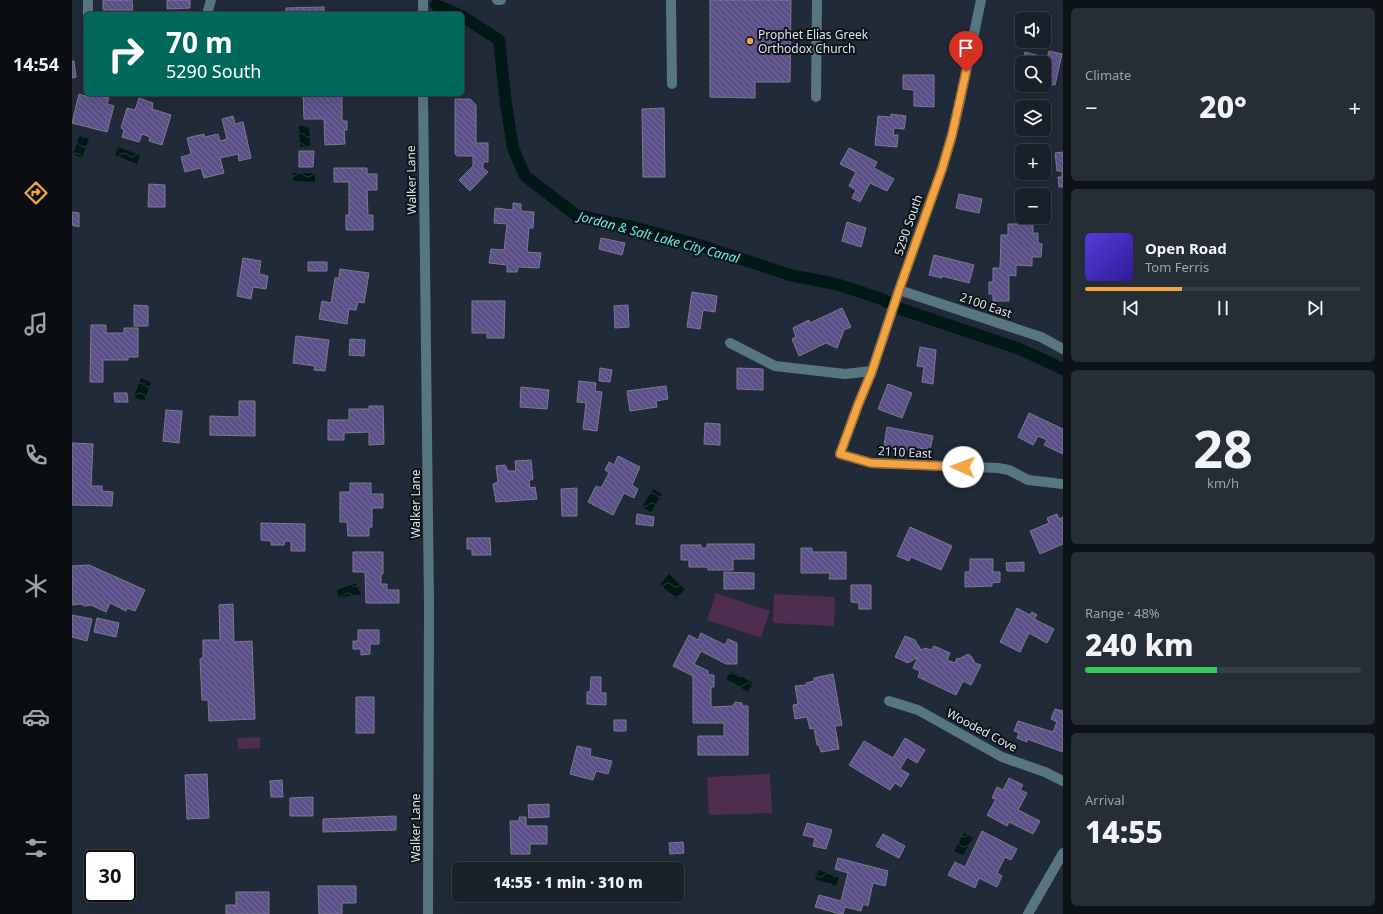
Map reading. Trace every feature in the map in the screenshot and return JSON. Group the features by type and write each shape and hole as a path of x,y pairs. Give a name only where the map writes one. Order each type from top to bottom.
{"street":[{"path":"88,0 88,12"},
{"path":"208,12 211,0"},
{"path":"423,0 423,12"},
{"path":"671,0 672,84"},
{"path":"816,0 816,97"},
{"name":"5290 South","path":"840,454 872,371 942,169 952,135 981,0"},
{"name":"Walker Lane","path":"423,96 429,597 428,914"},
{"name":"2100 East","path":"899,290 1041,337 1063,346"},
{"path":"730,343 775,366 845,374 872,371"},
{"name":"2110 East","path":"840,454 871,463 998,468 1009,470 1028,480 1063,484"},
{"name":"Wooded Cove","path":"889,701 918,710 1002,757 1045,772 1063,781"},
{"path":"1028,914 1063,853"}],"shaded area":[{"path":"716,593 770,611 761,638 707,620"},
{"path":"774,594 835,597 834,626 773,623"},
{"path":"260,737 260,748 238,749 237,738"},
{"path":"770,774 772,813 709,815 707,777"}],"water":[{"path":"299,126 309,126 310,146 300,147"},
{"path":"80,135 89,139 82,158 73,154"},
{"path":"118,147 140,155 137,164 115,155"},
{"path":"293,173 315,173 315,182 293,181"},
{"path":"141,378 151,382 144,401 134,397"},
{"path":"653,489 662,494 651,512 642,507"},
{"path":"669,574 685,589 676,599 660,584"},
{"path":"355,583 361,594 338,598 337,590"},
{"path":"731,671 753,683 748,692 726,679"},
{"path":"964,833 973,838 963,855 954,851"},
{"path":"818,870 839,877 836,886 815,879"}],"building":[{"path":"103,0 132,0 133,10 103,10"},
{"path":"167,0 190,0 190,8 167,9"},
{"name":"Prophet Elias Greek Orthodox Church","path":"710,0 791,0 790,82 755,82 755,98 710,97"},
{"path":"324,7 324,12 286,12 286,8"},
{"path":"1049,51 1062,54 1055,85 1051,84 1051,56 1048,56"},
{"path":"1025,52 1040,56 1024,56"},
{"path":"72,61 74,61 76,77 72,78"},
{"path":"903,75 934,75 934,107 914,106 914,90 903,89"},
{"path":"79,94 89,97 102,96 109,98 107,104 114,106 107,132 72,123"},
{"path":"303,96 342,96 342,121 347,121 347,130 344,130 345,144 325,145 324,119 304,119"},
{"path":"139,98 153,103 152,109 171,115 162,145 149,141 150,137 142,134 139,142 122,137 124,130 121,128 127,108 135,110"},
{"path":"455,99 470,99 476,105 476,143 488,143 488,162 483,162 483,168 488,172 470,191 459,180 473,166 473,156 457,156 455,154"},
{"path":"664,108 665,177 643,177 642,109"},
{"path":"891,114 906,116 904,129 894,128 893,135 898,135 897,147 875,145 878,116 891,117"},
{"path":"233,116 235,124 243,122 251,158 239,161 238,154 220,158 224,173 204,178 201,168 185,172 181,157 191,154 187,138 204,134 205,137 218,134 220,141 227,139 222,119"},
{"path":"849,148 877,162 874,168 894,179 887,191 870,183 860,202 852,198 856,190 849,186 856,172 840,164"},
{"path":"299,151 314,151 313,167 299,167"},
{"path":"1063,152 1063,187 1059,187 1058,177 1062,177 1062,171 1057,171 1055,153"},
{"path":"334,168 367,168 367,174 377,174 377,190 367,190 368,215 373,215 373,230 346,230 346,215 349,215 349,182 334,182"},
{"path":"149,184 165,185 165,207 148,207"},
{"path":"959,194 982,199 979,213 956,208"},
{"path":"513,203 521,204 521,211 534,212 533,228 529,228 527,252 541,253 539,268 518,267 517,272 507,272 507,265 489,263 491,249 504,250 507,224 494,223 495,208 513,210"},
{"path":"72,212 79,213 79,227 72,225"},
{"path":"847,222 866,228 861,247 842,241"},
{"path":"1008,224 1033,224 1033,233 1038,233 1038,243 1042,244 1041,257 1032,257 1032,266 1016,265 1016,276 1009,275 1009,301 993,301 993,294 989,294 989,282 993,282 993,268 1000,268 1001,235 1008,235"},
{"path":"601,238 625,243 622,255 599,249"},
{"path":"934,255 974,265 969,283 942,276 942,278 929,275"},
{"path":"243,258 261,261 259,274 268,276 266,289 253,287 251,299 237,296"},
{"path":"308,262 327,262 327,271 308,271"},
{"path":"340,269 369,273 364,303 358,302 356,310 349,309 347,324 319,319 322,301 331,303 335,278 339,278"},
{"path":"692,292 717,296 715,312 703,310 700,329 687,327"},
{"path":"472,301 505,301 504,338 487,338 487,333 472,333"},
{"path":"134,305 148,306 148,326 134,326"},
{"path":"628,305 629,327 615,328 614,306"},
{"path":"842,308 851,327 844,330 837,348 826,343 799,356 792,339 796,337 793,328 809,320 810,323"},
{"path":"91,325 106,325 106,333 124,333 124,328 138,328 138,357 128,357 128,360 103,360 103,382 90,382"},
{"path":"296,336 329,340 325,371 314,370 315,366 293,363"},
{"path":"350,339 365,340 364,356 349,355"},
{"path":"920,347 936,350 933,384 922,382 924,367 917,366"},
{"path":"600,368 612,370 610,382 599,381"},
{"path":"737,368 763,369 763,390 737,389"},
{"path":"579,381 596,383 595,391 602,392 597,431 583,429 586,403 577,402"},
{"path":"888,384 912,393 902,418 878,409"},
{"path":"666,386 668,399 656,401 657,407 630,411 627,391"},
{"path":"521,387 549,390 547,409 520,407"},
{"path":"114,393 127,393 128,402 115,402"},
{"path":"239,401 255,401 255,436 210,435 210,416 239,417"},
{"path":"369,406 383,406 384,444 369,445 369,432 344,433 344,440 328,440 328,420 349,420 349,409 369,409"},
{"path":"166,410 182,411 179,443 163,441"},
{"path":"1029,413 1063,429 1063,454 1044,445 1047,440 1038,436 1033,445 1018,437"},
{"path":"705,423 720,424 720,445 704,444"},
{"path":"887,427 933,436 930,450 913,447 912,451 884,445"},
{"path":"72,443 93,444 91,486 102,486 102,491 113,492 112,506 72,505"},
{"path":"618,456 640,467 632,485 638,489 634,498 624,493 613,515 588,502 596,486 601,488 609,473 605,470 609,462 614,465"},
{"path":"531,460 533,479 529,481 530,488 535,487 537,499 496,502 493,484 498,482 496,466 505,465 508,471 516,471 515,461"},
{"path":"350,483 371,483 371,494 383,494 383,508 372,508 372,527 369,527 369,536 348,536 347,522 340,522 340,492 350,492"},
{"path":"577,488 577,516 562,516 561,489"},
{"path":"637,514 654,517 653,526 636,524"},
{"path":"1057,514 1059,519 1063,517 1063,544 1040,554 1030,531 1049,523 1047,518"},
{"path":"261,523 305,524 305,551 291,551 291,541 285,541 284,545 271,545 271,541 261,540"},
{"path":"910,527 952,546 941,570 911,557 909,561 897,556"},
{"path":"467,538 490,538 491,555 472,555 472,549 467,549"},
{"path":"707,544 754,544 754,559 733,559 733,570 708,570 708,567 689,567 689,560 681,560 681,545 701,545 701,548 707,548"},
{"path":"801,548 812,548 812,552 846,552 846,579 829,579 830,573 801,573"},
{"path":"353,552 383,552 383,574 381,574 381,584 387,584 387,590 399,590 399,603 366,603 365,572 353,572"},
{"path":"970,559 993,559 993,572 1000,572 1000,582 992,583 992,586 965,587 965,572 970,572"},
{"path":"1024,562 1024,571 1007,571 1006,563"},
{"path":"89,565 145,590 135,611 127,608 126,611 110,603 106,612 91,605 72,605 72,566"},
{"path":"724,572 754,573 754,589 724,589"},
{"path":"851,585 871,585 871,609 859,609 859,603 851,602"},
{"path":"233,604 234,642 252,641 255,719 209,721 208,700 202,700 200,659 203,658 203,640 220,640 219,605"},
{"path":"1017,608 1030,615 1032,612 1037,615 1034,619 1054,629 1047,643 1029,633 1020,652 1000,642"},
{"path":"72,615 92,619 87,641 72,637"},
{"path":"97,618 119,623 116,637 94,632"},
{"path":"358,630 379,630 379,644 370,644 370,654 361,655 361,649 353,649 353,641 358,641"},
{"path":"701,633 725,645 728,639 737,643 737,664 726,664 701,651 694,664 708,671 708,675 714,675 714,687 711,687 711,707 733,706 735,702 742,703 742,706 748,706 748,755 698,755 698,736 724,736 724,723 693,723 693,676 673,666 689,635 698,640"},
{"path":"905,636 915,640 921,650 925,648 931,650 934,646 950,653 947,660 955,663 957,658 959,659 968,654 971,656 975,663 981,665 971,685 963,681 956,695 918,677 920,671 913,668 918,657 908,663 895,657"},
{"path":"833,674 842,725 835,726 839,749 821,752 819,745 817,745 814,728 810,729 807,717 795,719 793,705 798,704 795,686 806,685 806,683 814,681 814,678"},
{"path":"591,677 601,677 601,693 606,693 606,705 587,704 587,692 590,692"},
{"path":"356,697 374,697 374,733 356,733"},
{"path":"1055,709 1063,711 1063,752 1027,739 1027,742 1017,738 1019,733 1014,731 1018,721 1053,732 1057,722 1051,719"},
{"path":"614,720 626,720 626,731 614,731"},
{"path":"905,738 925,750 917,763 907,757 900,769 909,774 901,787 895,783 890,790 849,765 864,741 893,758"},
{"path":"577,746 591,749 590,756 612,761 608,774 596,771 593,780 570,774"},
{"path":"207,774 209,818 187,819 185,775"},
{"path":"1009,778 1023,785 1020,790 1027,793 1018,810 1040,821 1033,834 1009,822 1007,826 987,815 996,799 992,798 997,787 1003,790"},
{"path":"282,780 283,797 271,797 270,781"},
{"path":"313,797 313,816 290,816 290,798"},
{"path":"549,804 549,817 529,818 528,805"},
{"path":"396,816 396,830 323,832 323,819"},
{"path":"519,817 526,817 526,826 547,826 547,844 530,844 530,854 511,854 510,821 519,821"},
{"path":"807,823 832,830 826,849 813,846 815,838 803,835"},
{"path":"982,831 1017,849 1011,860 1005,857 997,873 1002,876 997,887 979,878 975,888 948,875 955,862 965,867"},
{"path":"883,834 905,846 899,858 876,846"},
{"path":"683,842 684,853 670,854 669,843"},
{"path":"838,858 888,871 885,886 873,883 868,906 863,904 861,911 845,907 843,914 840,914 815,907 819,895 841,901 848,873 835,869"},
{"path":"318,886 356,886 356,903 342,903 342,914 319,914"},
{"path":"236,892 269,892 269,914 226,914 226,905 235,905 236,907"}],"waterway":[{"name":"Jordan & Salt Lake City Canal","path":"436,5 452,12"},
{"name":"Jordan & Salt Lake City Canal","path":"464,17 499,40 506,104 513,148 525,176 576,215 629,226 699,245 790,275 836,284 887,302"},
{"name":"Jordan & Salt Lake City Canal","path":"898,308 1020,349 1063,369"}],"place":[{"name":"Prophet Elias Greek Orthodox Church","path":"750,41"}],"route":[{"path":"963,467 888,465 871,463 840,454 872,371 942,169 952,135 966,72"}]}
